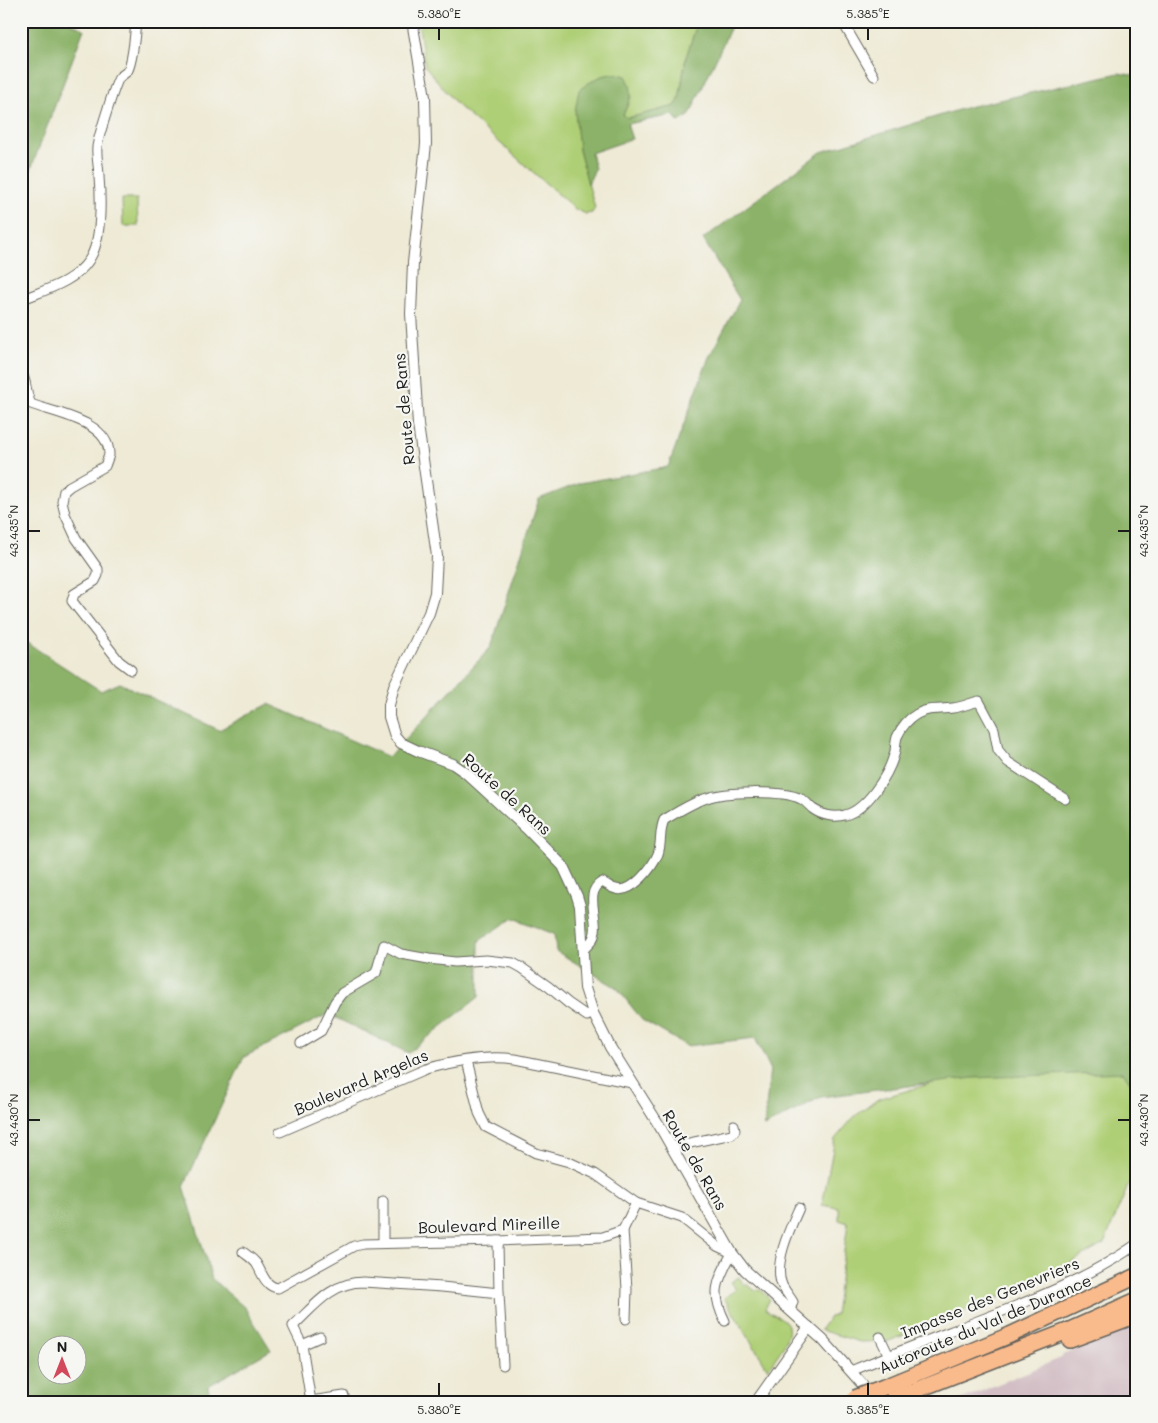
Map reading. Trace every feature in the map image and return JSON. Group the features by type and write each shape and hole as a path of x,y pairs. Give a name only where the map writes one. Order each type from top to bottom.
{"highway":[{"path":"1010,1335 1137,1268"},
{"name":"Autoroute du Val de Durance","path":"888,1396 1010,1335 1137,1276"},
{"name":"Autoroute du Val de Durance","path":"850,1400 888,1396 1065,1332 1137,1300"},
{"path":"888,1396 1033,1354 1137,1315"}],"street":[{"path":"21,300 75,275 94,252 97,240 100,202 97,147 119,78 127,71 135,38 136,21"},
{"name":"Route de Rans","path":"412,21 425,97 426,144 413,263 411,314 418,425 436,556 436,574 435,593 430,612 394,686 389,705 389,717 395,736 401,743 453,764 466,774 527,829 563,866 579,901 584,949 585,988 593,1013 610,1047 732,1253 752,1278 809,1328 851,1370 862,1384"},
{"path":"842,21 874,76"},
{"path":"21,372 26,380 31,404 92,426 106,442 108,455 105,466 64,491 62,501 65,514 76,538 98,568 98,576 95,581 74,594 72,600 120,661 131,670"},
{"path":"584,949 592,940 595,932 593,891 602,882 620,890 627,889 636,884 658,854 660,829 664,820 706,798 726,794 765,792 792,795 803,799 823,815 846,815 862,805 873,794 894,755 897,737 904,724 927,710 939,707 955,708 979,701 994,729 998,750 1008,762 1065,799"},
{"path":"301,1043 321,1031 338,996 342,992 376,973 384,945 401,954 429,960 455,962 486,960 513,963 549,986 568,1004 587,1016 593,1013"},
{"name":"Boulevard Argelas","path":"280,1132 426,1069 444,1064 499,1057 632,1083"},
{"path":"466,1061 479,1113 486,1127 536,1153 569,1162 595,1174 636,1203 682,1218 718,1246 732,1253 723,1270 717,1289 717,1304 725,1321"},
{"path":"671,1148 732,1134 735,1130 734,1125"},
{"path":"383,1201 384,1243"},
{"path":"626,1319 623,1230 636,1203"},
{"path":"790,1310 793,1302 782,1285 779,1268 789,1229 798,1208"},
{"name":"Boulevard Mireille","path":"243,1252 255,1262 268,1283 272,1287 278,1288 354,1246 384,1243 603,1237 623,1230"},
{"path":"498,1241 503,1365"},
{"name":"Impasse des Genevriers","path":"851,1370 1063,1287 1112,1261 1137,1244"},
{"path":"344,1396 311,1401 302,1345 293,1326 328,1292 354,1282 442,1287 499,1293"},
{"path":"756,1402 809,1328"},
{"path":"302,1345 320,1337"},
{"path":"880,1337 889,1356"}],"shaded area":[{"path":"1137,1323 1137,1402 955,1402 1061,1358 1065,1354"}],"green space":[{"path":"21,21 66,21 84,29 21,195"},
{"path":"418,21 698,21 686,57 679,100 675,106 628,118 623,115 632,95 579,150 595,208 592,213 586,214 575,209 458,106 425,66"},
{"path":"698,21 730,21 729,31 689,116 679,122 673,115 627,124 632,139 591,153 595,169 588,184 579,150 575,111 579,90 601,77 619,74 626,76 631,91 623,115 628,118 675,106 679,100 686,57"},
{"path":"1119,73 1137,76 1137,1092 1123,1072 973,1078 821,1097 764,1127 770,1068 755,1038 687,1046 642,1020 617,988 556,951 554,934 513,918 479,941 479,997 408,1053 328,1014 244,1057 184,1186 212,1279 245,1308 271,1350 208,1386 211,1402 21,1402 21,639 101,691 120,683 219,730 269,704 389,757 491,647 539,499 580,483 668,467 709,357 740,300 703,239 821,152 968,107"},
{"path":"122,199 137,199 138,226 123,226"},
{"path":"1137,1008 1137,1164 1104,1244 1033,1284 889,1341 860,1342 820,1330 830,1317 835,1315 848,1223 839,1220 839,1208 822,1205 835,1139 854,1117 878,1099 1089,1038"},
{"path":"739,1277 744,1285 746,1284 756,1291 759,1288 770,1299 765,1309 783,1319 788,1326 787,1339 768,1369 724,1298 736,1290 731,1282"}]}
